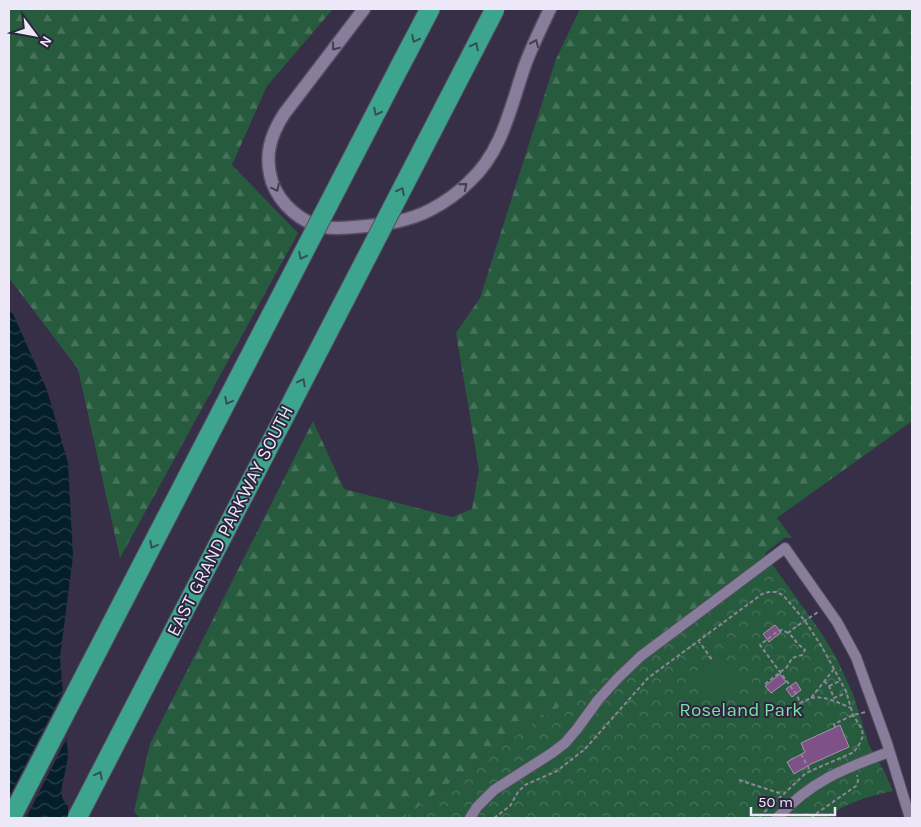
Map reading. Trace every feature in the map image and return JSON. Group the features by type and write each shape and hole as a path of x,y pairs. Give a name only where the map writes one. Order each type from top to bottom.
{"highway":[{"path":"11,818 430,9"},
{"name":"EAST GRAND PARKWAY SOUTH","path":"77,818 495,9"}],"street":[{"path":"364,9 284,114 275,127 270,143 269,172 283,202 302,218 324,227 387,224 407,219 431,210 470,182 485,165 505,129 525,66 550,9"},
{"path":"470,818 477,807 494,790 552,754 565,743 598,700 641,656 785,548 837,622 856,657 910,818"},
{"path":"777,818 801,795 818,783 852,766 889,752"}],"path":[{"path":"494,818 510,806 518,792 525,785 558,771 586,749 648,678 762,594 776,592 783,595 805,621 822,647 846,692 853,715 862,730 862,736 854,752 806,773 758,818"},
{"path":"788,633 826,607"},
{"path":"765,684 780,672 787,667 792,658 804,653 803,647 782,630 760,645 780,672 797,695 800,703 817,697 851,708"},
{"path":"698,640 713,660"},
{"path":"811,698 834,669"},
{"path":"824,681 829,686 834,698 846,692"},
{"path":"829,686 840,681"},
{"path":"835,727 834,724 853,715 875,709"},
{"path":"801,754 818,783"},
{"path":"811,818 856,786 858,777 848,755"},
{"path":"739,780 783,795"}],"green space":[{"path":"9,9 333,9 267,86 232,165 298,233 120,558 78,369 9,279"},
{"path":"580,9 912,9 912,421 777,518 792,538 784,538 698,607 653,640 623,666 564,701 555,712 538,719 404,818 139,818 134,811 150,744 313,421 344,489 452,517 472,509 479,470 456,333 480,298 556,59"},
{"name":"Roseland Park","path":"764,553 820,631 836,657 853,694 869,745 893,791 858,801 841,808 826,818 404,818 538,719 555,712 564,701 623,666 653,640 698,607"},
{"path":"715,655 742,686 718,706 692,675"}],"water":[{"path":"9,311 13,314 47,390 68,463 73,556 60,657 68,756 62,797 68,806 69,818 9,818"}],"pier":[{"path":"66,686 68,736 26,818 9,818 9,797"}],"building":[{"path":"775,625 781,632 769,642 763,634"},
{"path":"780,674 786,682 771,693 765,686"},
{"path":"796,682 801,690 792,697 786,689"},
{"path":"840,725 849,747 794,774 787,762 805,752 801,743"}]}
